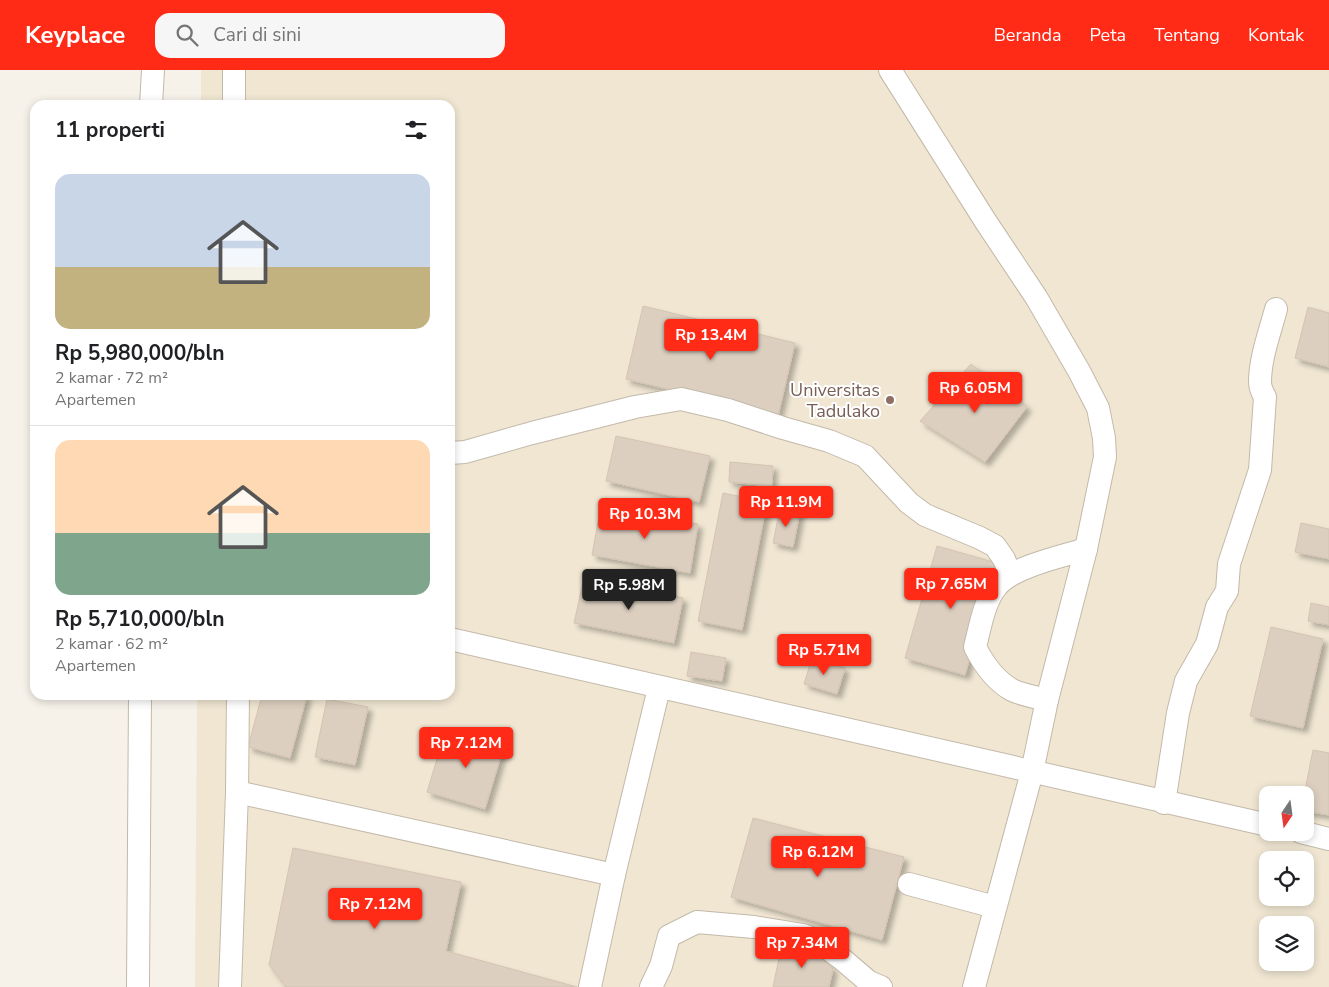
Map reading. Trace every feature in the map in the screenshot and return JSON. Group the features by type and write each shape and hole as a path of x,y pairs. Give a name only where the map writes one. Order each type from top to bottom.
{"street":[{"path":"151,100 153,70"},
{"path":"234,70 234,100"},
{"path":"890,70 1036,297 1098,408 1104,438 1105,457 1086,549 1047,700 1032,772 974,987"},
{"path":"1164,802 1178,713 1186,681 1207,644 1217,607 1227,591 1229,564 1260,470 1265,397 1261,391 1260,383 1264,354 1276,309"},
{"path":"455,453 465,452 635,407 681,399 728,410 829,441 865,456 909,503 925,514 995,546 1004,559 1010,574"},
{"path":"1047,700 1013,690 999,680 981,659 975,648 984,612 997,586 1010,574 1086,549"},
{"path":"455,640 1259,823"},
{"path":"590,987 614,875 659,688"},
{"path":"138,987 140,700"},
{"path":"230,987 237,792 238,700"},
{"path":"237,792 614,875"},
{"path":"1314,835 1329,838"},
{"path":"910,884 995,907"},
{"path":"651,987 661,966 669,936 697,922 754,927 803,935 818,941 869,982 881,987"}],"shaded area":[{"name":"Universitas Tadulako","path":"201,70 1329,70 1329,987 195,987 197,700 455,700 455,100 201,100"}],"building":[{"path":"643,306 795,343 778,416 626,379"},
{"path":"1308,307 1329,313 1329,367 1295,358"},
{"path":"971,364 1027,407 985,462 920,421"},
{"path":"616,436 710,456 699,502 606,481"},
{"path":"730,462 773,466 772,486 729,482"},
{"path":"723,493 767,502 742,630 698,621"},
{"path":"601,506 698,524 690,573 592,555"},
{"path":"780,508 800,512 793,547 773,543"},
{"path":"1301,523 1329,529 1329,559 1295,552"},
{"path":"937,546 997,563 965,675 905,658"},
{"path":"584,578 683,598 674,643 574,623"},
{"path":"1311,603 1329,607 1329,625 1308,621"},
{"path":"1271,627 1323,639 1303,728 1250,716"},
{"path":"691,652 726,658 722,681 687,676"},
{"path":"812,658 845,668 837,694 804,684"},
{"path":"261,700 306,700 290,758 248,747"},
{"path":"327,700 368,707 355,765 315,757"},
{"path":"446,729 504,746 485,809 427,792"},
{"path":"1313,750 1329,753 1329,815 1314,812 1314,786 1306,786"},
{"path":"753,818 904,857 882,940 731,897"},
{"path":"293,848 461,882 446,951 577,987 286,987 269,965"},
{"path":"782,944 809,947 833,969 829,987 773,987"}],"place":[{"name":"Universitas Tadulako","path":"890,400"}]}
